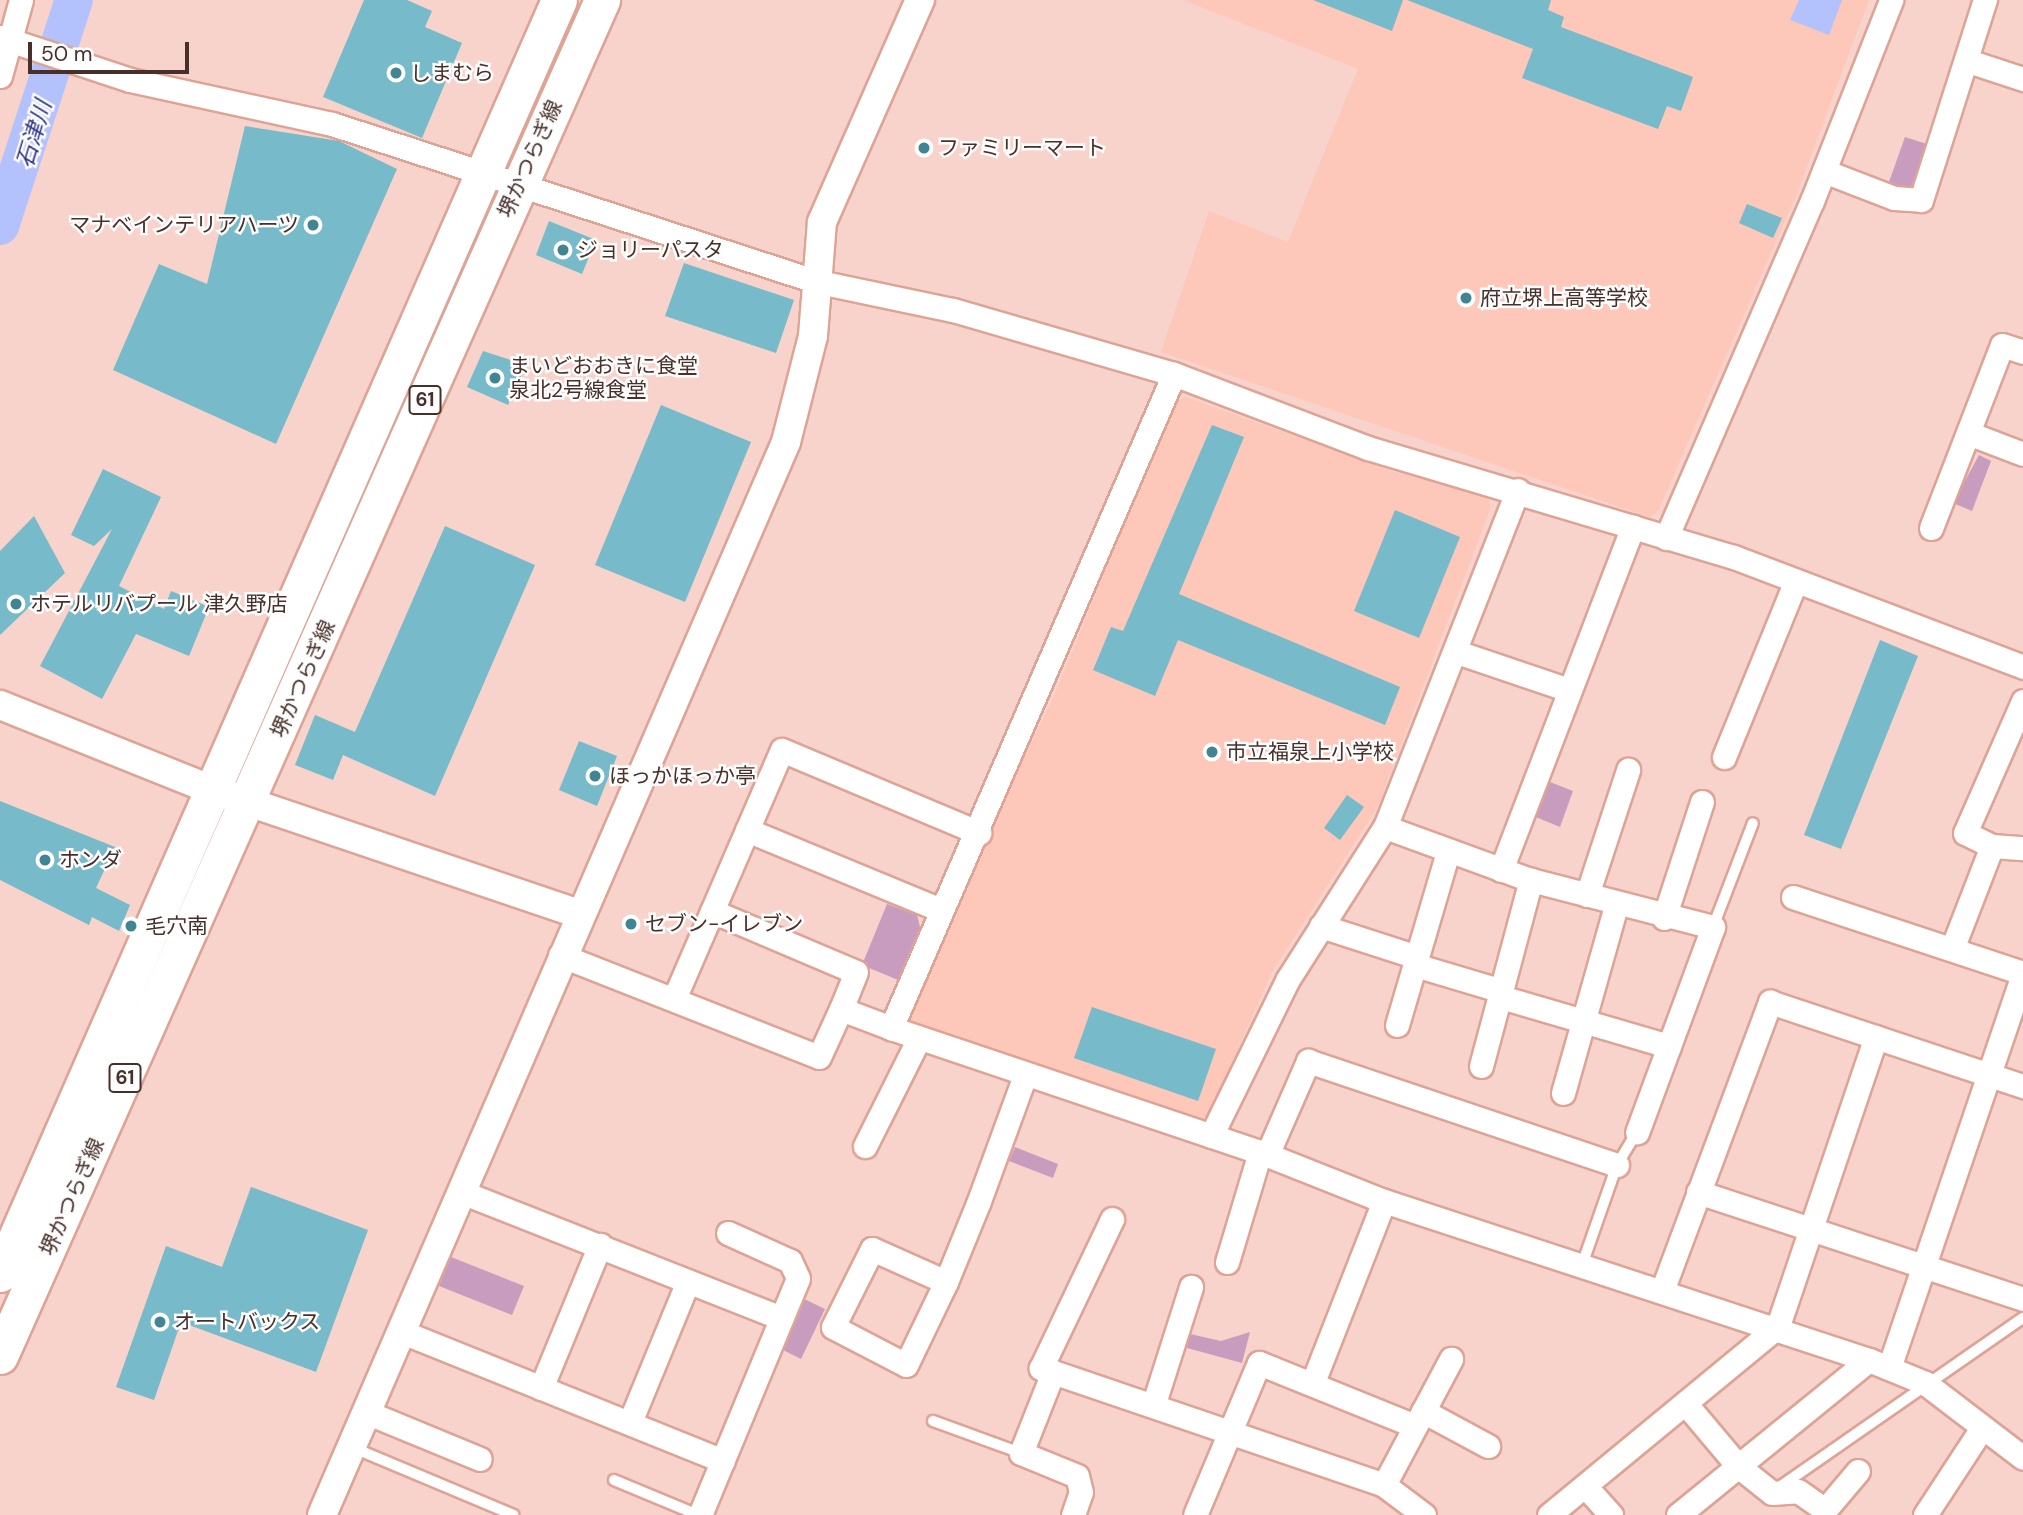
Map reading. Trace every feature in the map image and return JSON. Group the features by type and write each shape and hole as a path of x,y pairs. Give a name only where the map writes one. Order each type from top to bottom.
{"main road":[{"name":"堺かつらぎ線","path":"0,1274 210,789 559,0"},
{"name":"堺かつらぎ線","path":"0,1356 250,801 602,0"}],"street":[{"path":"0,76 21,0"},
{"path":"322,1515 464,1193 560,955 786,442 813,336 815,281 822,222 920,0"},
{"path":"1667,538 1824,171 1891,0"},
{"path":"1824,171 1894,198 1921,200 1968,61 1985,0"},
{"path":"10,40 130,80 332,124 480,176 815,281 953,310 1174,374 1368,448 1517,489 1796,581 2023,667"},
{"path":"1968,61 2023,79"},
{"path":"1931,528 2002,345 2023,352"},
{"path":"891,1028 939,909 979,833 1174,374"},
{"path":"1968,433 2023,454"},
{"path":"1211,1136 1321,926 1385,827 1457,652 1517,489"},
{"path":"1502,870 1633,527"},
{"path":"1723,757 1796,581"},
{"path":"1457,652 1569,690"},
{"path":"2023,701 1965,833 1992,846 2023,848"},
{"path":"0,705 210,789 579,914"},
{"path":"674,999 782,750 979,833"},
{"path":"1587,895 1628,770"},
{"path":"1664,918 1702,802"},
{"path":"1385,827 1531,880 1616,906 1713,928 1637,1132"},
{"path":"747,830 939,909"},
{"path":"1952,949 1992,846"},
{"path":"1397,1025 1448,852"},
{"path":"1481,1066 1531,880"},
{"path":"1678,1515 1738,1466 1879,1364 1927,1266 2023,974 1793,897"},
{"path":"1563,1093 1587,1022 1616,906"},
{"path":"560,955 819,1057 856,972 712,911"},
{"path":"1321,926 1502,994 1669,1046"},
{"path":"1662,1291 1698,1192 1761,999 2023,1086"},
{"path":"841,1009 1025,1075 1263,1154 1384,1201 1778,1326 1879,1364 1925,1383 2023,1458"},
{"path":"1549,1515 1778,1326 1876,1037"},
{"path":"866,1146 919,1038"},
{"path":"1227,1262 1263,1154 1308,1060 1617,1165"},
{"path":"946,1282 872,1249 833,1327 906,1365 946,1282 1025,1075"},
{"path":"1698,1192 2023,1299"},
{"path":"464,1193 781,1318"},
{"path":"1313,1382 1384,1201"},
{"path":"1112,1219 1041,1368 1154,1403 1234,1432 1424,1515"},
{"path":"699,1515 798,1278 790,1261 728,1233"},
{"path":"541,1388 600,1245"},
{"path":"630,1422 688,1281"},
{"path":"1154,1403 1191,1287"},
{"path":"401,1331 723,1461"},
{"path":"1389,1499 1419,1419 1451,1359"},
{"path":"1195,1515 1234,1432 1259,1363 1488,1446"},
{"path":"1053,1372 1021,1453 1077,1476 1081,1492 1073,1515"},
{"path":"1685,1403 1738,1466 1772,1493 1798,1491 1825,1510 1858,1471"},
{"path":"366,1412 480,1459"},
{"path":"1925,1515 1982,1428"},
{"path":"1585,1486 1611,1515"}],"lane":[{"path":"1713,928 1753,823"},
{"path":"1582,1265 1617,1165 1637,1132"},
{"path":"1772,1493 1925,1383 2023,1318"},
{"path":"933,1421 1021,1453"},
{"path":"351,1447 513,1515"},
{"path":"614,1480 699,1515"}],"shaded area":[{"name":"府立堺上高等学校","path":"1183,0 1869,0 1796,196 1658,511 1650,517 1161,352 1209,211 1288,242 1358,69"},
{"path":"1905,137 1927,144 1916,183 1905,189 1889,182"},
{"name":"市立福泉上小学校","path":"1186,397 1394,472 1487,493 1491,507 1377,808 1272,972 1208,1116 1195,1122 914,1028 909,1016 958,893 1054,696 1174,402"},
{"path":"1979,455 1991,461 1972,511 1953,503"},
{"path":"1545,780 1573,791 1560,827 1531,815"},
{"path":"887,904 917,915 920,927 898,980 862,965"},
{"path":"1015,1147 1058,1164 1053,1178 1009,1161"},
{"path":"451,1257 524,1286 512,1315 439,1286"},
{"path":"800,1297 825,1309 801,1359 777,1347"},
{"path":"1250,1332 1242,1363 1187,1348 1190,1334 1221,1341"}],"water":[{"path":"1799,0 1842,0 1829,35 1790,20"}],"building":[{"path":"364,0 407,0 432,11 425,27 462,43 422,138 323,97"},
{"path":"1313,0 1403,0 1392,31"},
{"path":"1407,0 1551,0 1548,10 1564,17 1561,27 1693,77 1681,111 1667,106 1658,129 1522,78 1533,49"},
{"path":"245,126 339,141 397,169 276,444 113,370 159,264 207,284"},
{"path":"1747,204 1782,218 1773,238 1739,223"},
{"path":"549,221 596,240 582,274 536,255"},
{"path":"684,263 794,300 776,353 665,316"},
{"path":"483,351 526,365 508,405 467,387"},
{"path":"661,405 751,442 685,602 595,565"},
{"path":"1212,425 1244,437 1179,594 1400,687 1385,725 1178,640 1155,696 1093,670 1111,627 1123,631"},
{"path":"103,469 161,497 119,586 164,609 171,591 209,607 189,656 136,634 102,699 40,666 112,529 94,546 71,535"},
{"path":"1395,510 1460,537 1419,638 1354,611"},
{"name":"ホテルリバプール 津久野店","path":"34,516 65,573 0,635 0,551"},
{"path":"445,526 535,565 435,796 343,755 333,780 295,765 315,715 355,732"},
{"path":"1880,640 1918,656 1841,849 1804,835"},
{"path":"579,741 617,756 597,806 559,790"},
{"path":"1347,795 1364,807 1340,840 1324,828"},
{"path":"0,801 115,847 96,888 130,905 119,931 92,917 89,925 0,880"},
{"path":"1092,1007 1216,1049 1198,1101 1074,1058"},
{"path":"251,1187 368,1230 316,1372 181,1322 154,1400 116,1387 166,1246 222,1267"}],"waterway":[{"name":"石津川","path":"0,226 74,0"}],"place":[{"name":"しまむら","path":"396,73"},
{"name":"ファミリーマート","path":"924,148"},
{"name":"マナベインテリアハーツ","path":"313,225"},
{"name":"ジョリーパスタ","path":"563,250"},
{"name":"府立堺上高等学校","path":"1466,298"},
{"name":"まいどおおきに食堂 泉北2号線食堂","path":"495,378"},
{"name":"ホテルリバプール 津久野店","path":"16,604"},
{"name":"市立福泉上小学校","path":"1212,752"},
{"name":"ほっかほっか亭","path":"595,776"},
{"name":"ホンダ","path":"45,860"},
{"name":"セブン-イレブン","path":"631,924"},
{"name":"毛穴南","path":"131,926"},
{"name":"オートバックス","path":"160,1322"}]}
